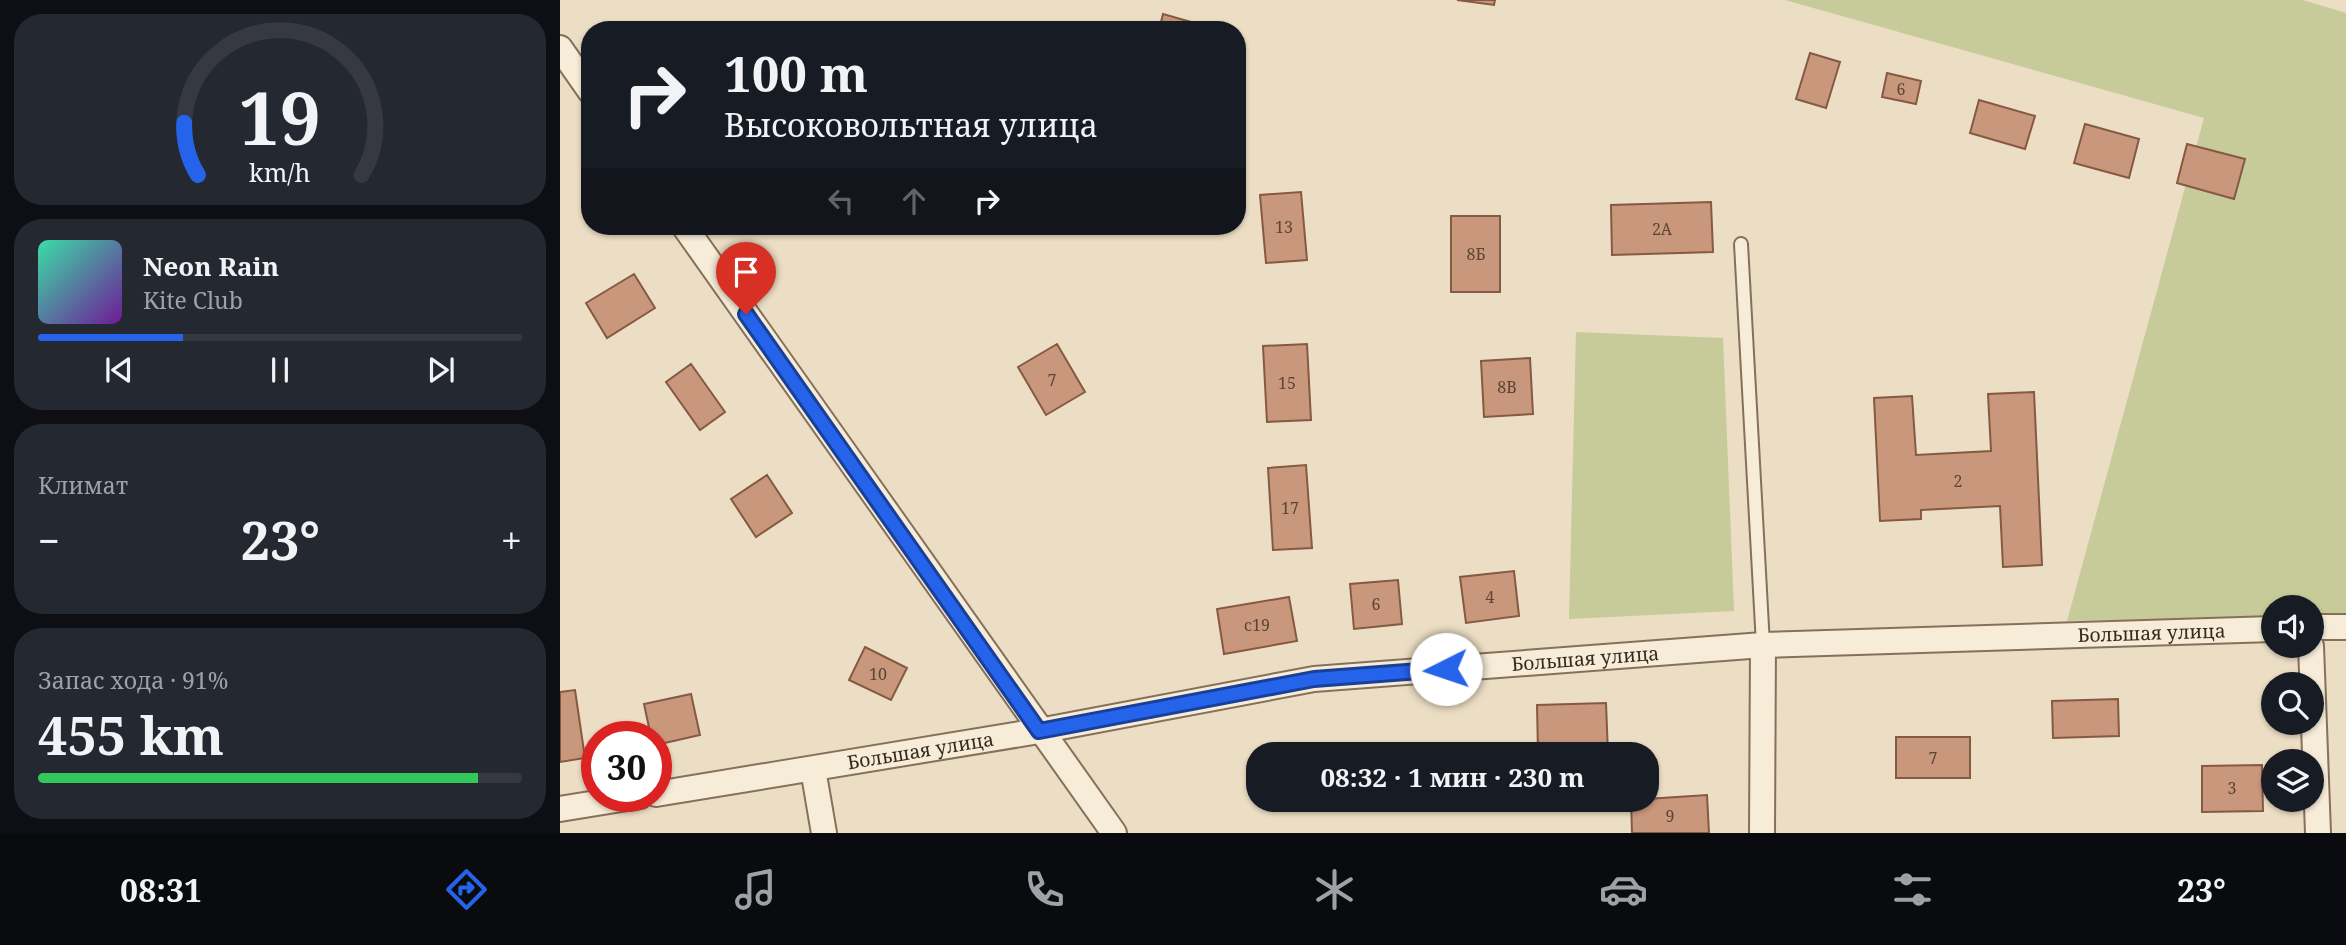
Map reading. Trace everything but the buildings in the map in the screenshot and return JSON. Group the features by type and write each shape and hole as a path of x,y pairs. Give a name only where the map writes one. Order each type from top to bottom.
{"street":[{"path":"560,48 581,78"},
{"path":"690,235 1039,731 1114,833"},
{"path":"2324,627 2346,627"},
{"name":"Большая улица","path":"672,791 1039,731 1314,679 1763,645 2261,629"},
{"path":"1762,833 1763,645"},
{"path":"2311,658 2318,833"},
{"path":"813,769 824,833"},
{"path":"560,809 581,806"}],"lane":[{"path":"1741,244 1763,645"}],"green space":[{"path":"1785,0 2303,0 2346,13 2346,615 2324,616 2324,595 2261,595 2261,617 2067,621 2204,118"},
{"path":"1576,332 1723,338 1734,611 1569,619"}],"route":[{"path":"746,314 1039,731 1314,679 1446,669"}]}
